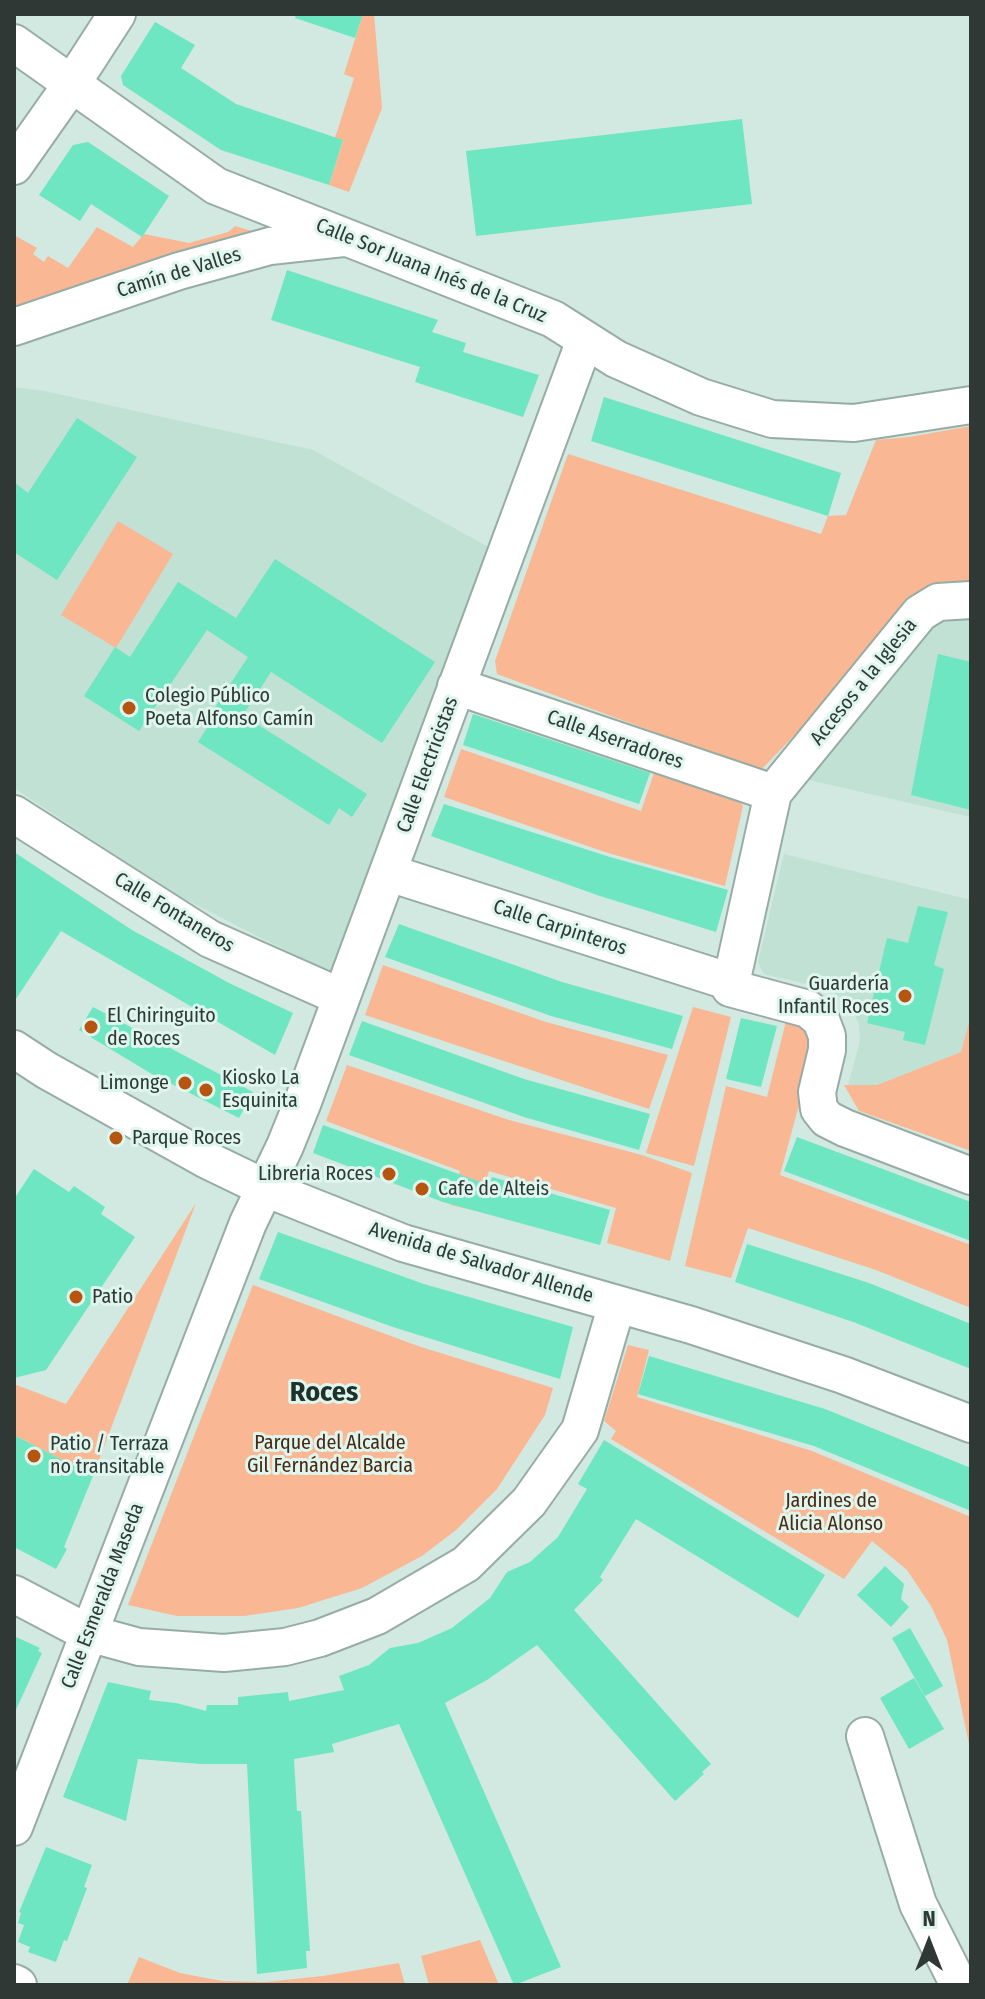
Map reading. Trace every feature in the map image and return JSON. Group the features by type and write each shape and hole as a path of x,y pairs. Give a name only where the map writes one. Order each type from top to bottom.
{"street":[{"path":"14,166 117,14"},
{"name":"Calle Sor Juana Inés de la Cruz","path":"14,43 216,186 553,319 616,359 701,397 772,419 854,423 971,405"},
{"name":"Camín de Valles","path":"14,327 179,271 270,246 347,238"},
{"name":"Calle Electricistas","path":"265,1188 296,1118 389,873 585,340"},
{"name":"Accesos a la Iglesia","path":"773,793 920,613 938,602 971,600"},
{"name":"Calle Aserradores","path":"456,686 773,793"},
{"path":"731,982 773,793"},
{"name":"Calle Fontaneros","path":"14,814 210,939 341,997"},
{"name":"Calle Carpinteros","path":"389,873 731,982 730,988 808,1009 821,1020 827,1036 827,1050 817,1092 819,1109 827,1119 971,1176"},
{"name":"Avenida de Salvador Allende","path":"14,1049 173,1141 265,1188 403,1243 617,1304 843,1375 971,1424"},
{"name":"Calle Esmeralda Maseda","path":"14,1827 248,1223 265,1188"},
{"path":"14,1594 88,1633 139,1647 224,1653 285,1647 320,1638 377,1616 466,1564 529,1502 580,1430 617,1304"},
{"path":"865,1736 918,1904 959,1985"}],"shaded area":[{"path":"14,387 313,450 492,549 330,973 173,893 14,788"},
{"path":"971,612 971,817 804,779 933,618"},
{"path":"784,854 971,900 971,1015 961,1052 877,1085 848,1085 860,1041 859,1024 850,1004 828,989 764,974 758,962"}],"green space":[{"path":"363,14 374,14 382,108 349,192 329,185 343,141 335,138 354,78 344,74"},
{"path":"235,226 258,233 14,307 14,235 37,248 33,254 44,262 48,256 68,268 97,227 133,247 144,234 189,243 228,232"},
{"path":"971,426 971,587 861,666 760,771 497,674 495,661 568,454 821,534 828,516 846,515 876,440"},
{"path":"118,521 173,554 116,648 61,615"},
{"path":"461,749 641,811 655,770 740,802 743,806 725,886 608,853 444,797"},
{"path":"383,965 546,1022 668,1055 649,1109 365,1015"},
{"path":"693,1007 731,1017 694,1166 646,1153"},
{"path":"971,1015 971,1151 859,1111 844,1085 877,1085 961,1052"},
{"path":"787,1017 803,1025 810,1041 812,1057 780,1175 971,1245 971,1308 876,1270 748,1228 731,1278 685,1266 726,1086 767,1097"},
{"path":"347,1065 509,1120 642,1155 692,1173 670,1261 607,1243 616,1208 489,1171 476,1211 451,1205 460,1171 326,1121"},
{"path":"196,1203 93,1476 14,1435 14,1384 66,1404"},
{"name":"Parque del Alcalde Gil Fernández Barcia","path":"253,1285 418,1346 553,1388 545,1415 497,1489 456,1530 422,1556 362,1588 298,1608 244,1616 177,1616 128,1605"},
{"name":"Jardines de Alicia Alonso","path":"628,1345 649,1350 637,1397 812,1451 971,1517 971,1753 947,1640 931,1606 907,1570 872,1541 844,1579 611,1439 616,1431 604,1421"},
{"path":"480,1940 499,1985 429,1985 421,1956"},
{"path":"139,1957 180,1973 222,1981 266,1982 399,1963 405,1985 127,1985"}],"building":[{"path":"296,14 363,14 355,38 295,18"},
{"path":"155,22 195,45 181,68 236,104 343,140 329,185 221,150 123,85 121,76"},
{"path":"742,119 752,204 476,236 466,151"},
{"path":"88,142 169,196 142,237 91,204 80,221 39,195 73,145"},
{"path":"287,270 438,320 432,332 466,343 463,352 539,375 523,417 415,382 420,367 271,320"},
{"path":"604,397 841,473 828,516 591,441"},
{"path":"77,418 137,457 57,580 14,552 14,482 28,493"},
{"path":"275,559 435,662 382,743 271,672 243,715 367,794 352,817 339,808 329,825 198,742 216,714 212,712 248,657 207,630 139,731 84,696 115,647 130,657 178,582 236,618"},
{"path":"938,654 971,662 971,810 911,795"},
{"path":"473,714 650,773 639,804 463,745"},
{"path":"444,804 610,857 728,890 716,932 600,896 431,836"},
{"path":"14,852 132,930 231,984 293,1013 275,1055 61,931 14,1002"},
{"name":"Guardería Infantil Roces","path":"918,906 948,912 934,965 944,969 925,1045 903,1040 905,1032 867,1023 887,938 908,943"},
{"path":"399,924 562,982 683,1016 672,1049 551,1016 385,957"},
{"path":"93,1007 253,1092 239,1118 150,1073 79,1030"},
{"path":"741,1018 777,1026 761,1087 726,1079"},
{"path":"362,1021 524,1079 650,1114 639,1150 524,1117 349,1055"},
{"path":"323,1125 489,1185 492,1177 610,1210 600,1245 443,1202 313,1153"},
{"path":"797,1137 971,1202 971,1241 784,1171"},
{"path":"34,1169 69,1192 74,1186 105,1207 101,1214 135,1237 46,1370 14,1378 14,1199"},
{"path":"278,1232 424,1284 573,1327 560,1379 393,1327 259,1279"},
{"path":"747,1244 869,1283 971,1324 971,1369 856,1323 735,1282"},
{"path":"649,1356 825,1409 971,1468 971,1511 814,1446 638,1394"},
{"path":"14,1435 93,1476 64,1547 67,1549 56,1569 14,1547"},
{"path":"604,1440 825,1575 798,1618 636,1519 600,1577 603,1580 574,1610 711,1764 675,1801 537,1645 487,1680 445,1703 561,1967 514,1985 399,1724 332,1744 334,1752 294,1759 297,1811 301,1811 310,1951 306,1951 307,1968 257,1974 247,1764 138,1759 126,1821 63,1797 108,1682 151,1691 149,1700 206,1711 207,1705 238,1705 238,1697 288,1692 289,1701 344,1690 339,1676 369,1665 390,1648 418,1643 452,1628 490,1598 507,1572 530,1562 558,1537 587,1489 578,1484"},
{"path":"885,1566 904,1584 901,1599 909,1607 891,1627 857,1595"},
{"path":"910,1628 943,1686 925,1696 892,1638"},
{"path":"14,1636 40,1648 38,1651 42,1653 14,1714"},
{"path":"914,1678 944,1729 909,1749 880,1698"},
{"path":"46,1847 92,1865 84,1887 87,1888 56,1962 28,1952 30,1947 18,1942 24,1925 18,1923 19,1912"}],"place":[{"name":"Colegio Público Poeta Alfonso Camín","path":"129,708"},
{"name":"Guardería Infantil Roces","path":"905,996"},
{"name":"El Chiringuito de Roces","path":"91,1027"},
{"name":"Limonge","path":"185,1083"},
{"name":"Kiosko La Esquinita","path":"206,1090"},
{"name":"Parque Roces","path":"116,1138"},
{"name":"Libreria Roces","path":"389,1174"},
{"name":"Cafe de Alteis","path":"422,1189"},
{"name":"Patio","path":"76,1297"},
{"name":"Patio / Terraza no transitable","path":"34,1456"}],"district":[{"name":"Roces","path":"324,1393"}]}
